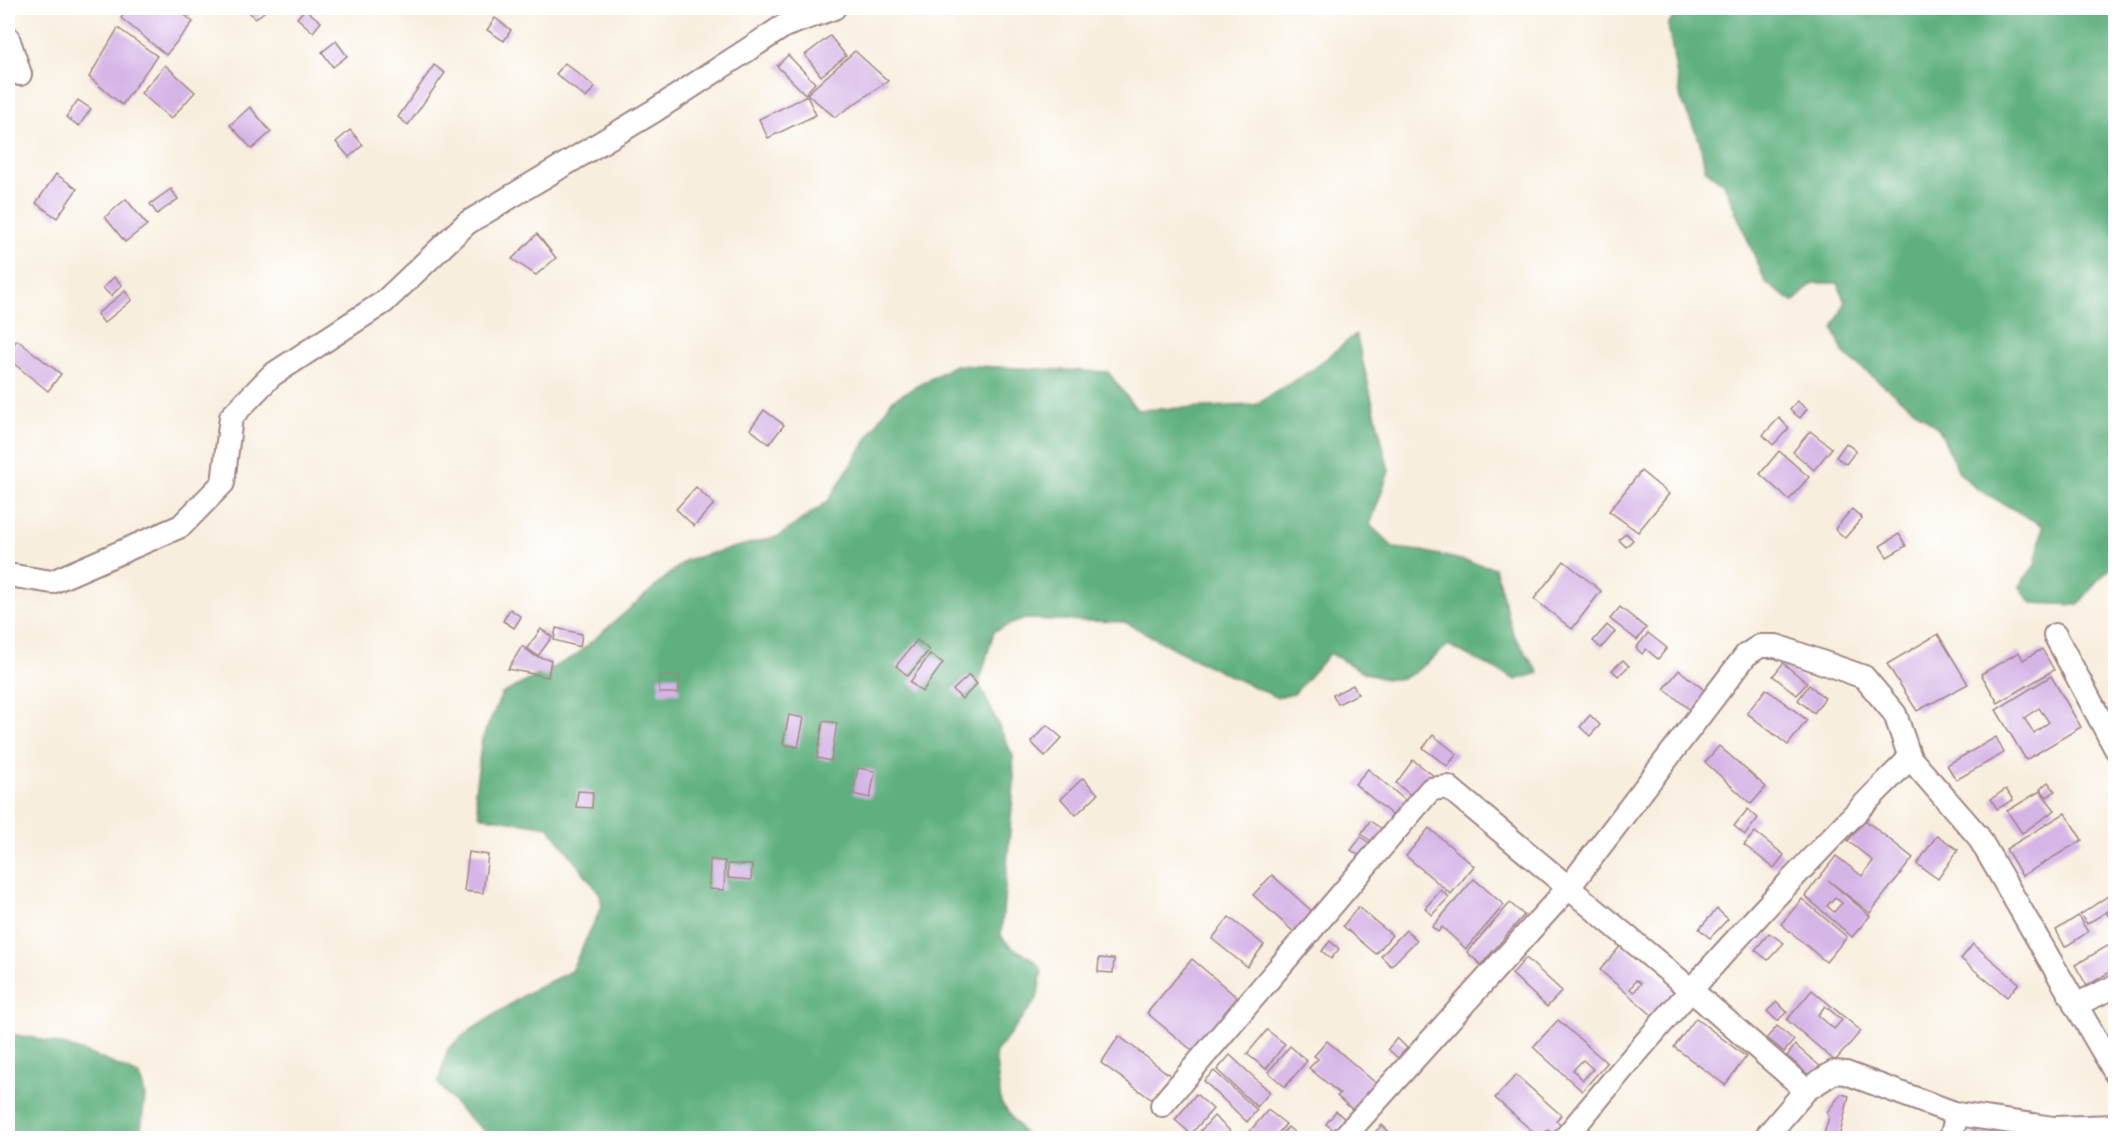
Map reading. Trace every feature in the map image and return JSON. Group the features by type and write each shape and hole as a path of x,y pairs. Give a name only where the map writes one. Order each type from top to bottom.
{"street":[{"path":"8,575 52,582 181,526 223,483 231,417 272,375 384,302 467,223 654,111 784,26 834,8"},
{"path":"8,38 20,74"},
{"path":"2055,635 2115,749"},
{"path":"1343,1138 1569,887 1746,655 1760,646 1776,646 1864,677 1895,714 1910,758 1978,836 2115,1074"},
{"path":"1565,1138 1647,1037 1910,758"},
{"path":"1162,1105 1431,789 1448,787 1692,990 1806,1090"},
{"path":"2075,1005 2115,986"},
{"path":"1766,1138 1806,1090 1834,1072 1846,1073 1958,1114 2053,1128 2115,1126"},
{"path":"1951,1138 1958,1114"}],"green space":[{"path":"1681,8 1916,8 1937,15 1950,8 2115,8 2115,569 2110,569 2097,581 2078,605 2032,603 2019,586 2035,565 2043,526 1974,487 1959,472 1939,429 1844,354 1833,328 1845,303 1838,283 1813,283 1793,302 1766,283 1724,184 1705,169 1700,142 1681,99 1668,25"},
{"path":"1356,334 1389,471 1370,525 1394,548 1422,551 1495,568 1513,634 1539,673 1516,680 1448,645 1413,673 1393,679 1364,672 1330,653 1294,694 1276,697 1198,661 1125,622 1024,619 994,631 979,684 1013,756 1014,783 1001,936 1011,947 1032,959 1042,971 1037,999 995,1053 1001,1103 1027,1138 493,1138 462,1112 438,1083 448,1049 465,1034 529,992 571,971 602,906 600,894 549,827 480,816 475,792 482,739 502,694 575,656 686,560 779,536 828,501 892,400 955,365 1108,372 1137,410 1255,405 1312,370"},
{"path":"8,1034 75,1049 140,1076 145,1095 140,1138 8,1138"}],"building":[{"path":"129,8 176,8 193,22 166,55 121,18"},
{"path":"182,8 199,8 189,16"},
{"path":"246,8 269,8 255,19"},
{"path":"305,9 321,22 313,32 297,18"},
{"path":"495,18 511,30 504,41 487,30"},
{"path":"118,28 157,56 122,105 89,77"},
{"path":"830,36 846,56 821,76 805,55"},
{"path":"336,41 347,56 333,67 322,52"},
{"path":"855,51 888,81 835,117 807,94"},
{"path":"788,55 815,83 805,94 777,66"},
{"path":"565,63 595,87 586,98 556,74"},
{"path":"165,65 195,92 171,119 141,93"},
{"path":"434,65 445,73 408,125 398,117"},
{"path":"807,96 816,115 768,138 759,119"},
{"path":"78,100 91,109 79,126 66,117"},
{"path":"250,107 271,132 252,149 230,125"},
{"path":"350,130 363,145 349,157 336,142"},
{"path":"56,174 77,189 57,218 36,203"},
{"path":"171,189 178,199 157,214 150,204"},
{"path":"126,199 147,225 125,242 105,217"},
{"path":"537,234 556,258 536,275 512,259"},
{"path":"114,277 122,285 111,296 103,288"},
{"path":"125,291 132,300 104,323 97,314"},
{"path":"17,340 61,374 48,391 8,359 8,352"},
{"path":"1797,401 1807,409 1800,418 1790,410"},
{"path":"764,410 784,425 769,444 750,429"},
{"path":"1779,418 1789,428 1773,445 1763,435"},
{"path":"1810,431 1832,448 1814,470 1793,452"},
{"path":"1846,443 1856,451 1846,464 1836,457"},
{"path":"1779,451 1809,477 1789,500 1760,474"},
{"path":"1641,471 1669,494 1638,532 1609,511"},
{"path":"696,487 714,504 694,526 676,509"},
{"path":"1852,509 1862,518 1845,538 1835,529"},
{"path":"1626,533 1633,540 1626,547 1619,540"},
{"path":"1899,534 1906,546 1887,557 1880,546"},
{"path":"1564,561 1601,591 1572,629 1534,599"},
{"path":"1620,607 1646,628 1637,640 1610,619"},
{"path":"510,609 521,617 514,628 503,621"},
{"path":"1607,625 1615,632 1601,648 1593,641"},
{"path":"556,628 582,634 580,647 554,640"},
{"path":"541,629 552,637 538,656 527,648"},
{"path":"1648,633 1667,648 1658,659 1646,649 1642,654 1636,648"},
{"path":"1938,634 1968,684 1917,711 1887,664"},
{"path":"917,640 929,650 908,676 896,666"},
{"path":"522,646 535,656 551,660 548,677 508,669"},
{"path":"2042,649 2054,670 1998,703 1981,674 2019,652 2023,660"},
{"path":"930,654 943,663 922,692 910,682"},
{"path":"1623,660 1629,666 1618,676 1612,670"},
{"path":"1783,663 1807,683 1797,695 1773,676"},
{"path":"1679,670 1708,693 1693,712 1664,689"},
{"path":"969,675 977,684 962,699 953,690"},
{"path":"659,676 679,676 679,693 659,693"},
{"path":"2051,676 2081,727 2026,760 1996,710","holes":["2039,708 2049,722 2034,733 2024,718"]},
{"path":"1353,685 1358,694 1338,704 1333,695"},
{"path":"1809,685 1825,698 1814,713 1798,700"},
{"path":"1766,689 1807,720 1788,745 1747,713"},
{"path":"789,715 804,718 798,747 783,744"},
{"path":"1590,715 1600,725 1590,736 1580,727"},
{"path":"823,721 837,723 831,761 817,758"},
{"path":"1047,725 1062,738 1045,756 1031,742"},
{"path":"1433,735 1457,754 1447,766 1423,748"},
{"path":"1996,737 2004,753 1956,780 1947,765"},
{"path":"1719,746 1766,787 1751,804 1705,762"},
{"path":"1413,760 1435,777 1417,800 1396,783"},
{"path":"858,768 875,771 870,798 853,794"},
{"path":"1368,769 1411,805 1398,820 1355,784"},
{"path":"1083,778 1098,794 1076,815 1061,799"},
{"path":"2048,782 2055,791 2047,797 2040,789"},
{"path":"2006,789 2013,800 1997,809 1991,799"},
{"path":"578,791 593,792 592,808 576,807"},
{"path":"2040,791 2055,810 2022,833 2007,811"},
{"path":"1748,809 1758,818 1745,835 1734,826"},
{"path":"2065,813 2082,840 2022,876 2006,849"},
{"path":"1865,820 1913,858 1870,913 1828,880 1870,916 1852,937 1805,896 1836,856 1862,876 1873,861 1848,841","holes":["1835,897 1842,903 1834,912 1827,906"]},
{"path":"1370,821 1388,833 1380,847 1361,834"},
{"path":"1429,828 1474,866 1451,894 1406,856"},
{"path":"1755,832 1784,855 1774,868 1744,845"},
{"path":"1937,835 1958,850 1938,879 1917,864"},
{"path":"1361,837 1375,847 1365,860 1351,850"},
{"path":"469,852 488,855 483,893 464,891"},
{"path":"710,860 725,861 724,890 709,889"},
{"path":"728,864 752,865 751,880 728,878"},
{"path":"1272,875 1315,914 1297,935 1253,895"},
{"path":"1474,879 1504,905 1466,949 1442,927 1438,932 1432,927"},
{"path":"1441,890 1449,897 1432,915 1425,908"},
{"path":"2111,894 2116,906 2087,924 2080,915"},
{"path":"1802,899 1847,937 1826,962 1781,924"},
{"path":"1510,903 1524,915 1481,965 1467,952"},
{"path":"1358,907 1392,935 1376,954 1343,926"},
{"path":"1717,909 1728,919 1710,938 1699,929"},
{"path":"2116,909 2116,926 2107,914"},
{"path":"2078,916 2088,932 2065,947 2056,930"},
{"path":"1229,917 1264,945 1247,967 1212,939"},
{"path":"1406,930 1417,940 1391,966 1381,956"},
{"path":"1769,933 1784,943 1768,960 1755,950"},
{"path":"1330,941 1339,949 1331,959 1322,951"},
{"path":"2116,941 2116,968 2087,986 2075,965"},
{"path":"1622,944 1675,991 1653,1016 1600,970","holes":["1636,980 1641,983 1634,992 1630,989"]},
{"path":"1973,944 2019,983 2007,997 1961,959"},
{"path":"1099,958 1114,959 1113,973 1098,972"},
{"path":"1526,958 1562,991 1547,1007 1512,974"},
{"path":"1192,959 1239,999 1194,1052 1147,1013"},
{"path":"1812,990 1861,1031 1835,1061 1787,1020","holes":["1825,1006 1842,1020 1834,1029 1818,1015"]},
{"path":"1777,1002 1787,1012 1777,1021 1767,1011"},
{"path":"1696,1018 1746,1057 1725,1085 1674,1047"},
{"path":"1558,1020 1607,1063 1582,1091 1533,1047","holes":["1583,1060 1593,1069 1583,1080 1573,1070"]},
{"path":"1777,1026 1794,1040 1784,1052 1767,1038"},
{"path":"1267,1030 1285,1044 1266,1069 1247,1054"},
{"path":"1119,1036 1171,1076 1151,1099 1101,1063"},
{"path":"1397,1038 1407,1048 1398,1058 1388,1049"},
{"path":"1327,1041 1377,1084 1355,1112 1337,1096 1340,1094 1309,1068 1318,1059 1314,1056"},
{"path":"1795,1045 1821,1067 1812,1078 1787,1056"},
{"path":"1290,1046 1307,1061 1285,1087 1268,1072"},
{"path":"1230,1055 1270,1092 1257,1107 1217,1070"},
{"path":"1214,1071 1257,1110 1247,1122 1204,1081"},
{"path":"1516,1075 1561,1115 1556,1121 1565,1129 1557,1138 1548,1130 1540,1138 1495,1098"},
{"path":"1196,1094 1213,1109 1191,1134 1175,1120"},
{"path":"1841,1094 1849,1096 1839,1138 1823,1138 1829,1117 1827,1112"},
{"path":"1268,1110 1286,1124 1274,1138 1244,1138"},
{"path":"1336,1111 1345,1119 1335,1131 1326,1124"},
{"path":"1214,1116 1238,1138 1194,1138"},
{"path":"1382,1125 1389,1132 1381,1138 1375,1132"},
{"path":"1976,1125 2007,1132 2006,1138 1973,1138"},
{"path":"1288,1127 1301,1138 1278,1138"}]}
